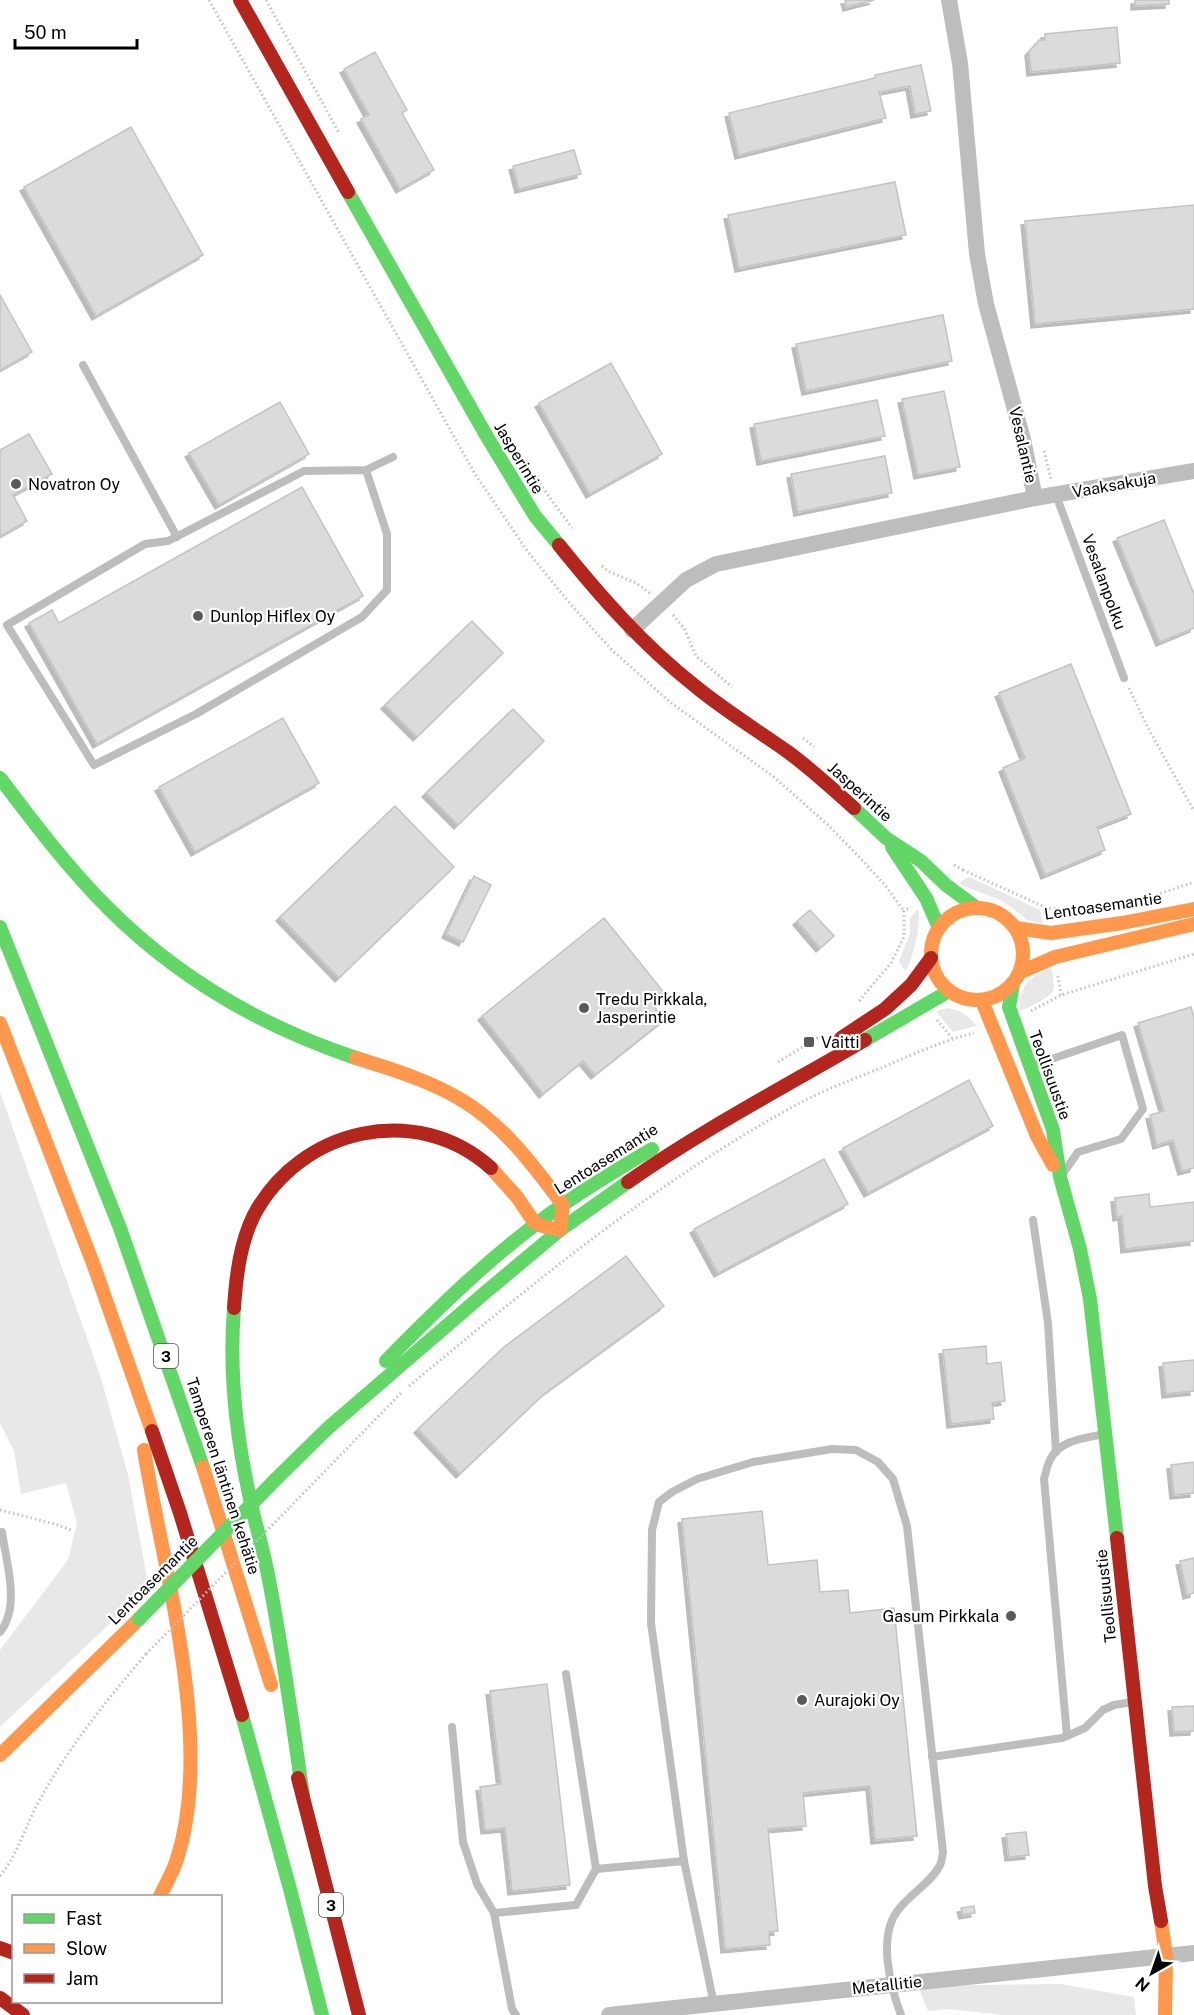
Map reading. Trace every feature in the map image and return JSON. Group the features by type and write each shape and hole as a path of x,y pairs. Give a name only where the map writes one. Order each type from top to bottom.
{"main road":[{"name":"Jasperintie","path":"240,0 486,435 535,516 600,596 632,630 695,686 830,786 886,838 921,861 946,885 977,908"},
{"path":"0,778 72,868 109,908 182,970 215,994 251,1014 331,1050 446,1091 474,1107 508,1138 563,1204 560,1230 536,1223 510,1189 479,1157 439,1137 416,1131 396,1130 350,1136 331,1142 309,1154 276,1184 262,1202 251,1222 236,1280 234,1320 236,1404 240,1446 269,1578 303,1795"},
{"name":"Jasperintie","path":"886,838 926,898 939,928"},
{"path":"977,908 995,911 1010,921 1022,942 1024,957 1021,972 1013,984 994,998 982,1001 959,997 949,992 934,971 931,958 931,948 939,928 950,917 963,910 977,908"},
{"name":"Lentoasemantie","path":"1016,928 1051,933 1122,923 1194,909"},
{"name":"Lentoasemantie","path":"1021,972 1055,957 1194,924"},
{"name":"Tampereen läntinen kehätie","path":"0,927 57,1065 157,1329 245,1599 303,1795 359,2015"},
{"path":"830,1038 849,1034 885,1009 911,985 931,958"},
{"name":"Teollisuustie","path":"1013,984 1009,1007 1053,1130 1060,1177 1080,1249 1089,1299 1155,1886 1166,1956 1165,2015"},
{"name":"Lentoasemantie","path":"0,1755 139,1619 328,1428 560,1230 654,1164 949,992"},
{"name":"Teollisuustie","path":"982,1001 1037,1136 1060,1177"},
{"name":"3","path":"0,1023 126,1351 216,1625 268,1806 322,2015"},
{"name":"Lentoasemantie","path":"328,1428 379,1367 440,1306 536,1223 645,1153 806,1058"},
{"path":"126,1351 178,1635 190,1752 189,1799 183,1839 174,1872 161,1895"},
{"path":"0,1998 24,2015"}],"street":[{"name":"Vesalantie","path":"632,630 686,580 716,564 1035,498 1023,439 986,304 977,254 960,63 949,0"},
{"name":"Vaaksakuja","path":"1035,498 1194,471"},
{"name":"Metallitie","path":"609,2015 1194,1953"}],"lane":[{"path":"82,365 177,537"},
{"path":"366,470 387,534 387,590 362,617 196,714 94,765 7,625 145,544 168,541 177,537 304,471 366,470 393,457"},
{"name":"Vesalanpolku","path":"1056,495 1124,678"},
{"path":"1030,1066 1122,1035 1143,1109 1121,1139 1078,1152 1060,1177"},
{"path":"1033,1220 1048,1323 1056,1452"},
{"path":"1067,1736 1044,1479 1050,1459 1063,1446 1079,1439 1105,1434"},
{"path":"714,2004 684,1861 651,1623 652,1530 659,1502 672,1492 697,1479 753,1462 832,1449 856,1450 878,1462 893,1479 907,1526 943,1852 940,1865 898,1909 889,1925 887,1947 892,1985 901,2015"},
{"path":"0,1532 2,1532 11,1590 8,1622 0,1632"},
{"path":"494,1913 576,1905 596,1869 566,1674"},
{"path":"932,1757 1062,1738 1085,1728 1103,1710 1134,1701"},
{"path":"452,1727 463,1842 477,1884 494,1913 512,2009 516,2015"},
{"path":"596,1869 684,1861"}],"path":[{"path":"266,0 343,140"},
{"path":"537,478 577,535"},
{"path":"601,565 608,572 636,583 663,602 684,628 696,656 740,694"},
{"path":"1124,678 1147,726 1194,811"},
{"path":"797,734 815,747"},
{"path":"953,864 1047,908 1078,910"},
{"path":"946,885 963,870"},
{"path":"1152,897 1194,882"},
{"path":"859,1002 891,963 904,937 904,910 926,898"},
{"path":"1012,1019 1061,995 1194,954"},
{"path":"0,1876 17,1849 38,1803 56,1773 91,1722 146,1654 403,1391 539,1278 668,1183 795,1105 942,1042 993,1025"},
{"path":"778,1062 830,1038"},
{"path":"0,1510 71,1530"}],"shaded area":[{"path":"969,877 1040,910 1043,924 1027,920 1000,900 959,883"},
{"path":"917,910 919,919 916,941 907,969 904,970 899,961 910,933 910,918"},
{"path":"1051,967 1053,991 1040,1002 1020,1011 1025,986 1037,975"},
{"path":"948,1008 964,1014 976,1026 953,1032 936,1011"},
{"path":"0,1092 101,1378 128,1475 147,1578 119,1615 0,1727 0,1650 68,1560 77,1523 66,1483 21,1494 14,1451 0,1423"},
{"path":"1060,1984 1134,1997 1136,2015 1003,2015 947,2009 928,2011 918,1986"}],"building":[{"path":"845,0 874,0 847,7"},
{"path":"1135,0 1169,0 1169,4 1135,6"},
{"path":"1117,27 1120,63 1031,72 1029,52 1039,40 1045,40 1045,34"},
{"path":"375,52 407,110 402,113 434,170 400,189 361,119 369,115 344,69"},
{"path":"921,65 931,111 915,114 910,86 879,92 886,118 739,155 729,113"},
{"path":"131,127 203,255 96,316 24,187"},
{"path":"574,150 581,174 519,189 513,166"},
{"path":"895,182 906,235 739,268 728,215"},
{"path":"1194,205 1194,309 1035,324 1025,221"},
{"path":"0,295 32,352 0,370"},
{"path":"943,315 952,361 806,391 796,344"},
{"path":"611,363 662,454 590,494 539,403"},
{"path":"944,391 960,467 918,475 902,399"},
{"path":"877,400 885,436 761,461 754,424"},
{"path":"280,402 309,454 219,505 189,453"},
{"name":"Novatron Oy","path":"29,434 52,474 13,495 27,521 0,536 0,450"},
{"path":"885,456 892,493 798,512 791,474"},
{"name":"Dunlop Hiflex Oy","path":"302,487 363,596 97,744 29,623 52,610 59,623"},
{"path":"1164,520 1194,594 1194,628 1160,642 1117,538"},
{"path":"472,621 503,653 417,737 385,705"},
{"path":"1071,664 1131,814 1097,827 1105,850 1045,875 1003,768 1025,758 999,693"},
{"path":"513,709 544,741 458,825 426,793"},
{"path":"283,718 319,783 195,852 159,787"},
{"path":"395,806 454,867 339,978 280,917"},
{"path":"474,876 491,885 463,942 446,934"},
{"path":"810,910 834,936 820,948 797,921"},
{"path":"604,918 666,995 653,1005 664,1020 595,1075 583,1061 543,1094 482,1016"},
{"path":"1191,1007 1194,1017 1194,1168 1182,1171 1173,1140 1157,1145 1150,1115 1164,1111 1138,1023"},
{"path":"969,1080 993,1126 868,1193 843,1148"},
{"path":"824,1159 848,1204 718,1273 694,1229"},
{"path":"1149,1194 1150,1207 1194,1202 1194,1241 1125,1249 1122,1216 1117,1217 1115,1198"},
{"path":"626,1256 664,1306 544,1394 460,1474 418,1429 504,1347"},
{"path":"986,1346 987,1364 1001,1362 1005,1401 992,1403 994,1419 951,1424 943,1350"},
{"path":"1194,1360 1194,1391 1166,1394 1163,1363"},
{"path":"1194,1462 1194,1493 1174,1495 1171,1465"},
{"name":"Aurajoki Oy","path":"762,1511 768,1565 817,1560 820,1592 848,1590 850,1613 894,1608 917,1836 875,1840 870,1786 803,1793 806,1826 768,1829 778,1931 769,1932 770,1945 725,1949 682,1519"},
{"path":"1194,1558 1194,1593 1187,1595 1180,1561"},
{"path":"547,1684 570,1885 512,1891 505,1828 485,1830 480,1787 501,1784 490,1691"},
{"path":"1194,1706 1194,1731 1174,1732 1172,1707"},
{"path":"1026,1832 1029,1855 1009,1857 1006,1834"},
{"path":"974,1906 975,1913 963,1915 961,1908"}],"traffic: fast":[{"path":"348,192 486,435 535,516 559,545"},
{"path":"0,778 93,893 163,957 223,998 255,1015 322,1046 356,1058"},
{"path":"854,808 886,838 921,861 946,885 977,908"},
{"path":"892,847 926,898 939,928"},
{"path":"0,927 120,1228 203,1467"},
{"path":"1013,984 1009,1007 1053,1130 1060,1177 1080,1249 1090,1299 1117,1538"},
{"path":"865,1040 949,991"},
{"path":"386,1361 466,1283 507,1247 576,1196 652,1149"},
{"path":"276,1479 328,1428 487,1291 560,1230 628,1182"},
{"path":"234,1308 232,1355 240,1448 272,1598 303,1795"},
{"path":"139,1619 276,1479"},
{"path":"242,1715 322,2015"}],"traffic: slow":[{"path":"977,908 995,911 1010,921 1020,936 1023,954 1020,972 1010,987 995,997 977,1000 959,997 944,987 934,972 931,954 934,936 944,921 959,911 977,908"},
{"path":"1016,928 1051,933 1122,923 1194,909"},
{"path":"1021,972 1055,957 1194,924"},
{"path":"982,1001 1037,1136 1053,1165"},
{"path":"0,1023 94,1266 152,1431"},
{"path":"356,1058 435,1086 476,1109 517,1147 563,1205 560,1230 534,1222 517,1197 491,1168"},
{"path":"144,1450 182,1655 191,1762 187,1812 177,1859 160,1895"},
{"path":"203,1467 271,1685"},
{"path":"0,1755 139,1619"},
{"path":"1161,1921 1166,1956 1165,2015"}],"traffic: jam":[{"path":"240,0 348,192"},
{"path":"559,545 590,583 658,654 717,703 797,759 854,808"},
{"path":"841,1038 885,1009 911,985 931,958"},
{"path":"628,1182 716,1126 865,1040"},
{"path":"234,1308 240,1260 245,1237 254,1215 274,1185 300,1162 330,1144 362,1134 396,1130 429,1135 461,1147 491,1168"},
{"path":"152,1431 180,1513 242,1715"},
{"path":"1117,1538 1155,1886 1161,1921"},
{"path":"298,1778 359,2015"},
{"path":"0,1948 12,1952"},
{"path":"0,1998 23,2015"}],"place":[{"name":"Novatron Oy","path":"16,484"},
{"name":"Dunlop Hiflex Oy","path":"198,616"},
{"name":"Tredu Pirkkala, Jasperintie","path":"584,1008"},
{"name":"Vaitti","path":"809,1042"},
{"name":"Gasum Pirkkala","path":"1011,1616"},
{"name":"Aurajoki Oy","path":"802,1700"}]}
